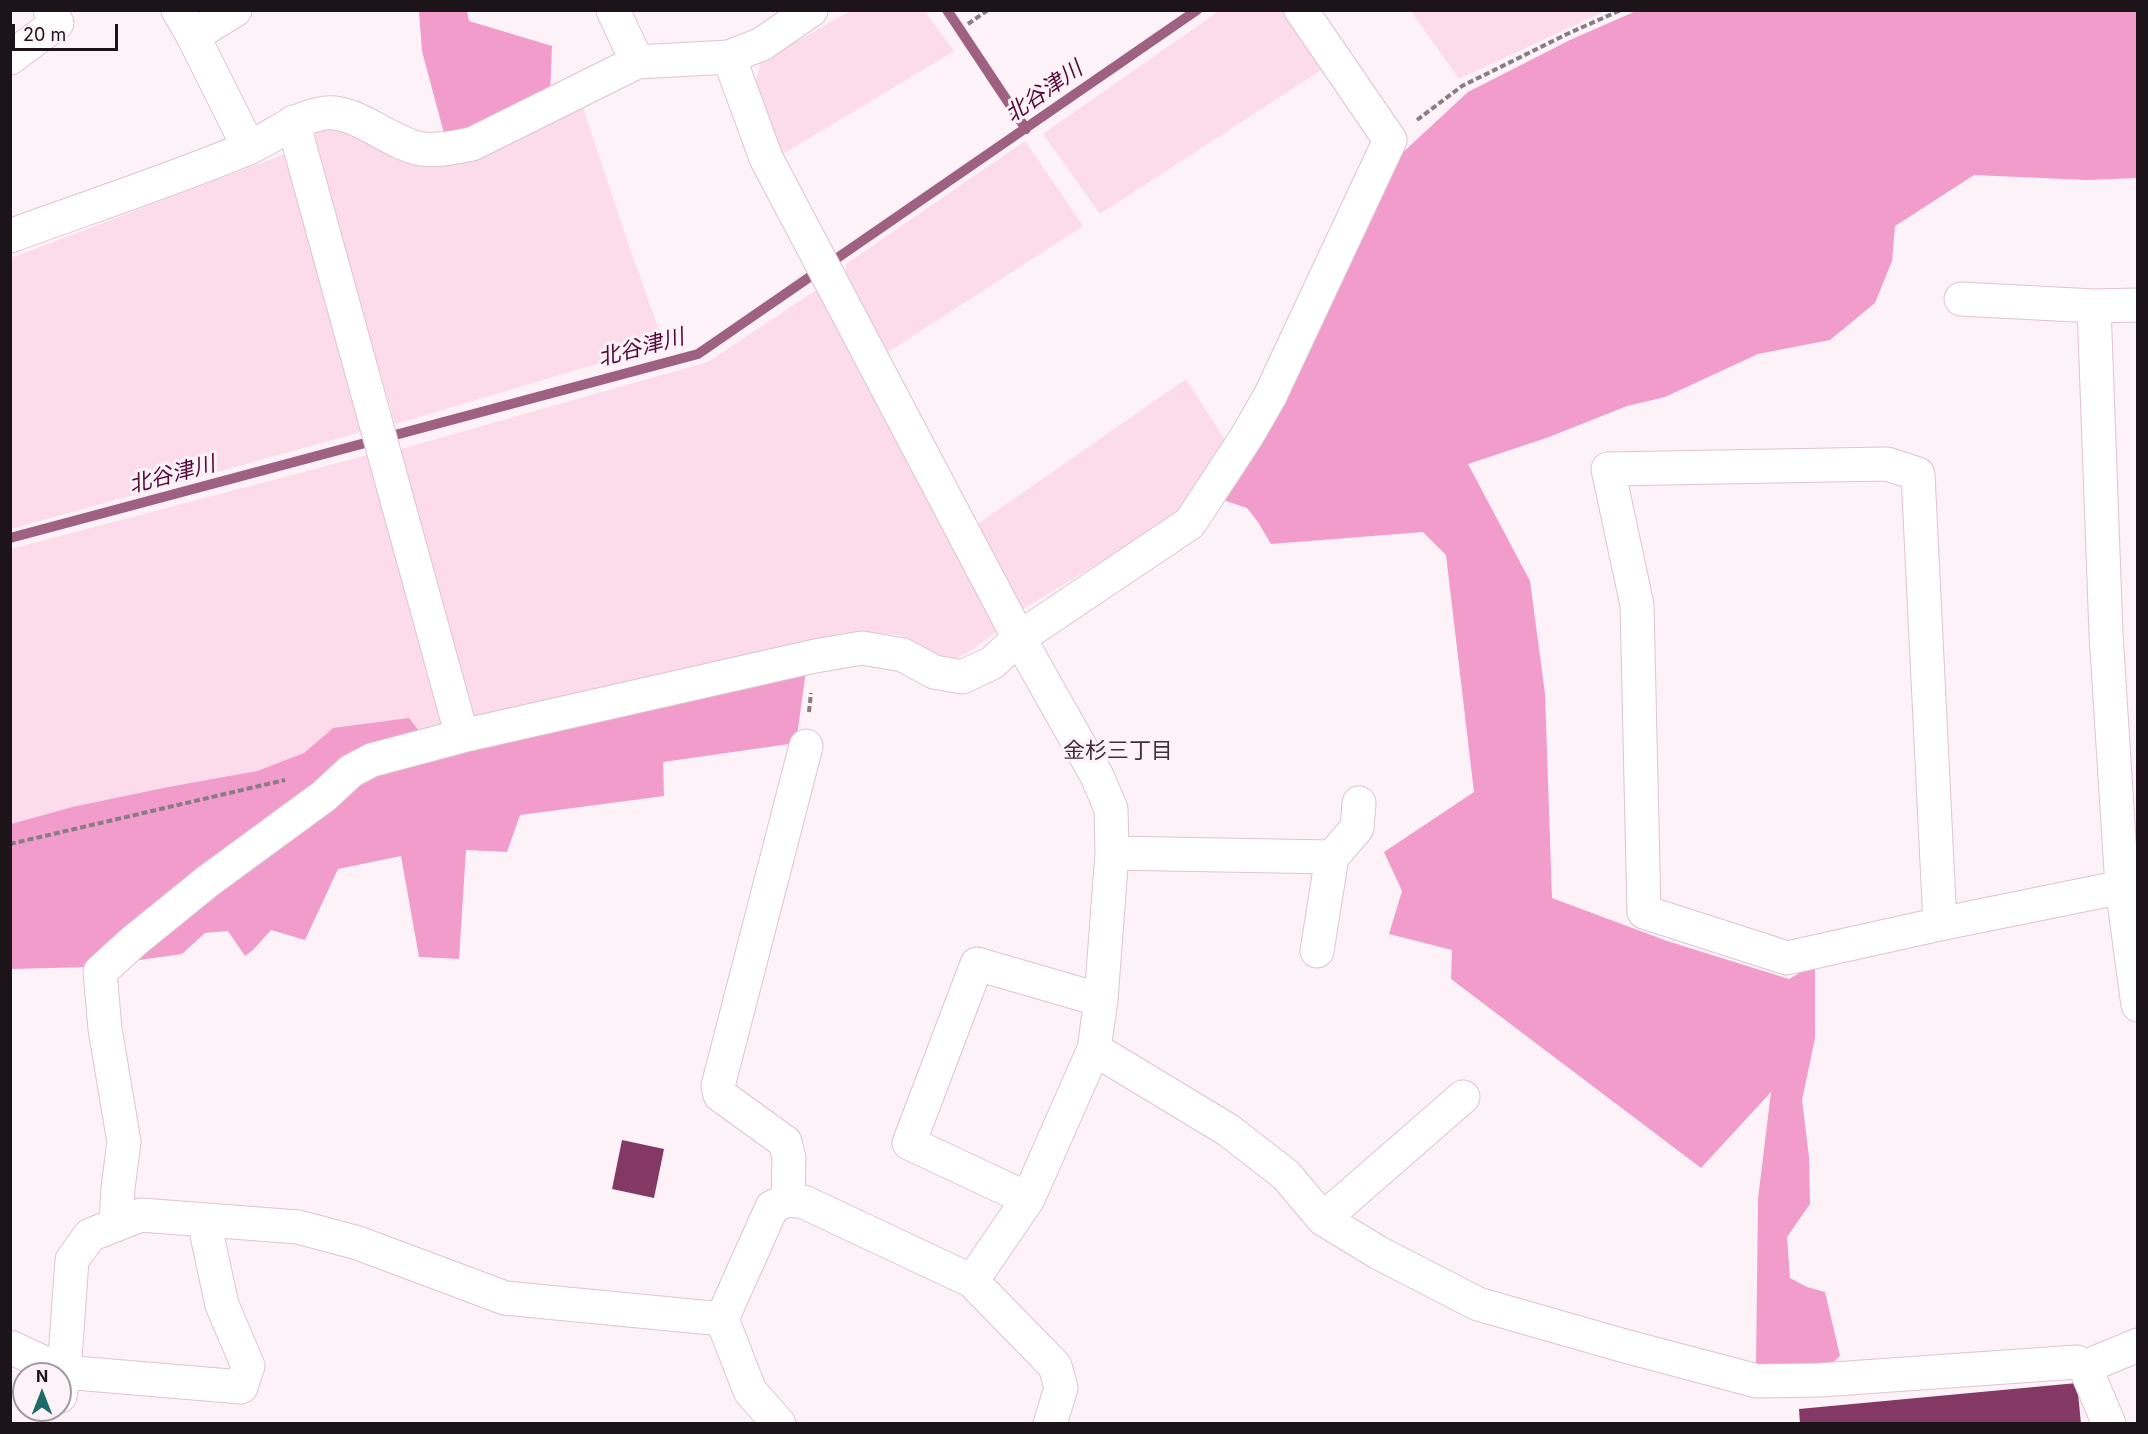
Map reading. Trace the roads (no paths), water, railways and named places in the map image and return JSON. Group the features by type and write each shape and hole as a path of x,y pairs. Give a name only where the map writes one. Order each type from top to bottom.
{"street":[{"path":"10,58 57,23 50,10"},
{"path":"234,10 186,23 249,148"},
{"path":"613,10 637,62"},
{"path":"10,236 249,148 293,122 326,113 346,115 403,144 422,149 446,150 472,144 637,62 729,57 762,44 811,10"},
{"path":"116,1226 124,1142 105,1029 100,972 208,880 324,796 351,771 372,760 462,736 815,656 862,648 903,655 934,672 962,677 992,663 1019,638 1190,523 1247,436 1270,396 1390,140 1301,10"},
{"path":"729,57 766,158 1019,638 1097,776 1111,809 1112,853 1101,1000 1094,1049 1028,1199 972,1281"},
{"path":"293,122 462,736"},
{"path":"1961,299 2094,306 2138,305"},
{"path":"2094,306 2106,634 2125,720 2122,887 2138,1005"},
{"path":"1940,924 1917,474 1887,464 1608,469 1637,605 1644,912 1787,958 2122,887"},
{"path":"788,1200 789,1158 784,1142 720,1095 718,1086 806,746"},
{"path":"1317,951 1332,857 1357,828 1359,803"},
{"path":"1112,853 1332,857"},
{"path":"1028,1199 909,1143 977,964 1101,1000"},
{"path":"1094,1049 1228,1130 1286,1175 1323,1219 1379,1253 1478,1304 1757,1381 1820,1380 2077,1362 2085,1367 2109,1424"},
{"path":"1323,1219 1463,1097"},
{"path":"779,1424 750,1391 722,1319 772,1207 788,1200 804,1202 972,1281 1055,1366 1061,1388 1050,1424"},
{"path":"64,1362 72,1260 90,1235 141,1215 298,1227 358,1243 505,1298 722,1319"},
{"path":"72,1384 241,1387 248,1366 222,1305 204,1221"},
{"path":"2085,1367 2138,1345"},
{"path":"10,1347 31,1362"}],"waterway":[{"path":"947,10 1026,129"},
{"name":"北谷津川","path":"10,538 698,354 1197,10"}],"district":[{"name":"金杉三丁目","path":"1118,751"}]}
